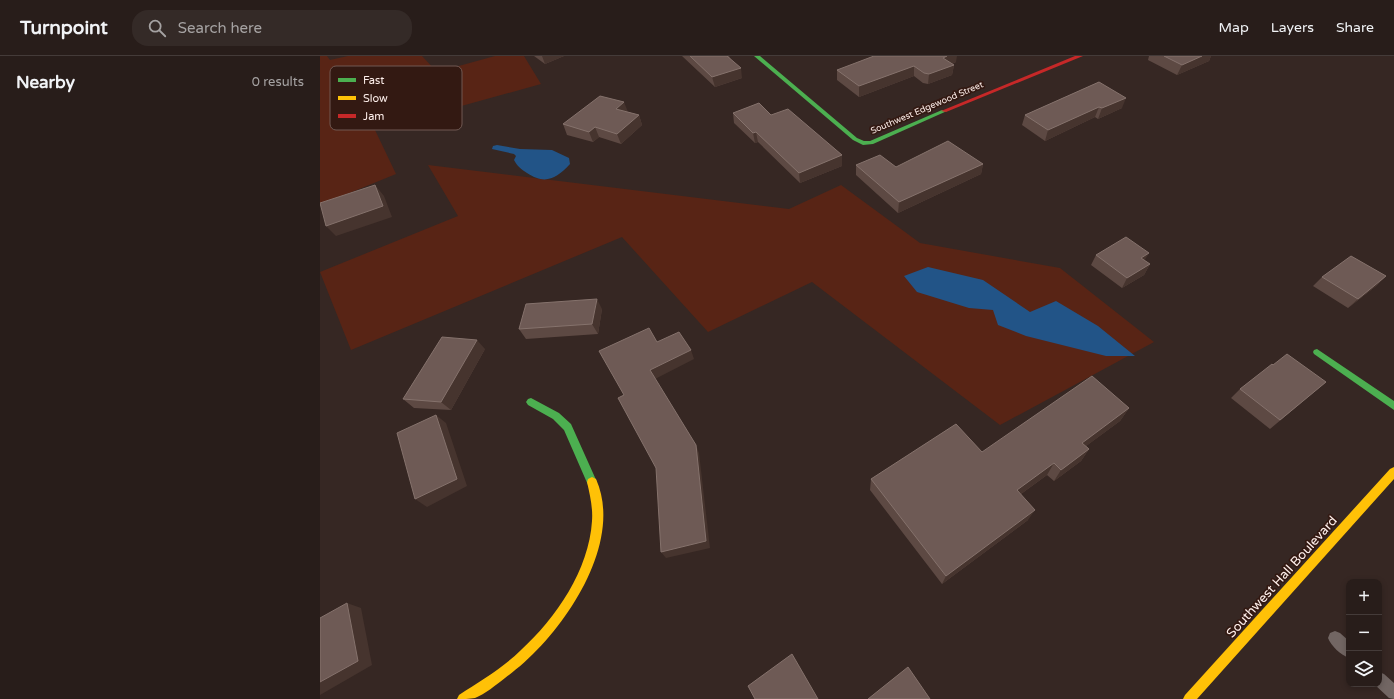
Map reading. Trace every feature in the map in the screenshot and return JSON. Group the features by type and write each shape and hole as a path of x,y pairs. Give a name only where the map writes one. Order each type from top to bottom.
{"street":[{"name":"Southwest Edgewood Street","path":"757,56 855,139 862,143 871,143 938,113 1080,56"},
{"path":"1317,352 1394,406"},
{"path":"463,699 490,682 530,650 558,617 576,586 593,549 598,516 593,484 568,427 559,418 530,402"},
{"name":"Southwest Hall Boulevard","path":"1189,699 1394,472"}],"lane":[{"path":"1335,638 1346,648"},
{"path":"1382,682 1394,693"}],"shaded area":[{"path":"320,56 327,56 330,60 348,56 422,56 431,66 330,66 330,130 375,130 396,174 320,205"},
{"path":"495,56 524,56 541,84 462,106 462,66 459,66"},
{"path":"428,165 789,209 841,185 920,243 1060,268 1154,342 1000,425 812,282 708,332 622,237 351,350 320,272 458,216"}],"water":[{"path":"497,145 520,149 552,150 569,158 570,164 555,177 550,179 539,179 533,177 516,164 514,160 516,156 514,154 492,149 493,146"},
{"path":"928,267 983,280 1030,312 1056,301 1098,326 1135,356 1106,356 1026,336 998,325 993,310 969,308 917,292 904,276"}],"building":[{"path":"690,56 727,56 741,68 712,77"},
{"path":"874,56 947,56 943,58 954,65 929,74 924,73 914,66 859,86 837,70"},
{"path":"1164,56 1202,56 1182,65"},
{"path":"1099,82 1126,98 1102,108 1099,107 1048,130 1025,115"},
{"path":"600,96 624,102 616,109 639,115 617,134 595,127 589,132 563,124"},
{"path":"759,103 771,115 788,109 842,155 799,173 756,132 753,133 733,113"},
{"path":"948,141 983,164 899,202 856,165 880,155 896,167"},
{"path":"375,185 383,206 326,226 320,203"},
{"path":"1126,237 1149,253 1141,258 1150,264 1127,278 1096,255"},
{"path":"1351,256 1386,276 1358,299 1322,277"},
{"path":"597,299 592,324 519,329 526,304"},
{"path":"649,328 657,342 679,332 691,350 650,370 696,445 706,541 661,552 656,468 618,398 624,395 599,351"},
{"path":"442,337 477,340 441,402 403,399"},
{"path":"1287,354 1326,382 1280,420 1240,389"},
{"path":"1092,376 1129,408 1082,443 1089,449 1061,470 1054,463 1017,490 1035,510 946,576 871,479 956,424 982,452"},
{"path":"436,415 457,479 415,499 397,433"},
{"path":"347,603 358,661 320,682 320,618"},
{"path":"792,654 818,699 755,699 748,686"},
{"path":"908,667 930,699 868,699"}],"traffic: fast":[{"path":"757,56 855,139 863,143 871,143 944,111"},
{"path":"1317,352 1394,406"},
{"path":"531,402 556,416 568,427 592,482"}],"traffic: slow":[{"path":"1189,699 1394,472"},
{"path":"463,699 503,673 525,655 548,630 570,599 586,566 596,533 598,520 592,482"}],"traffic: jam":[{"path":"944,111 1080,56"}]}
